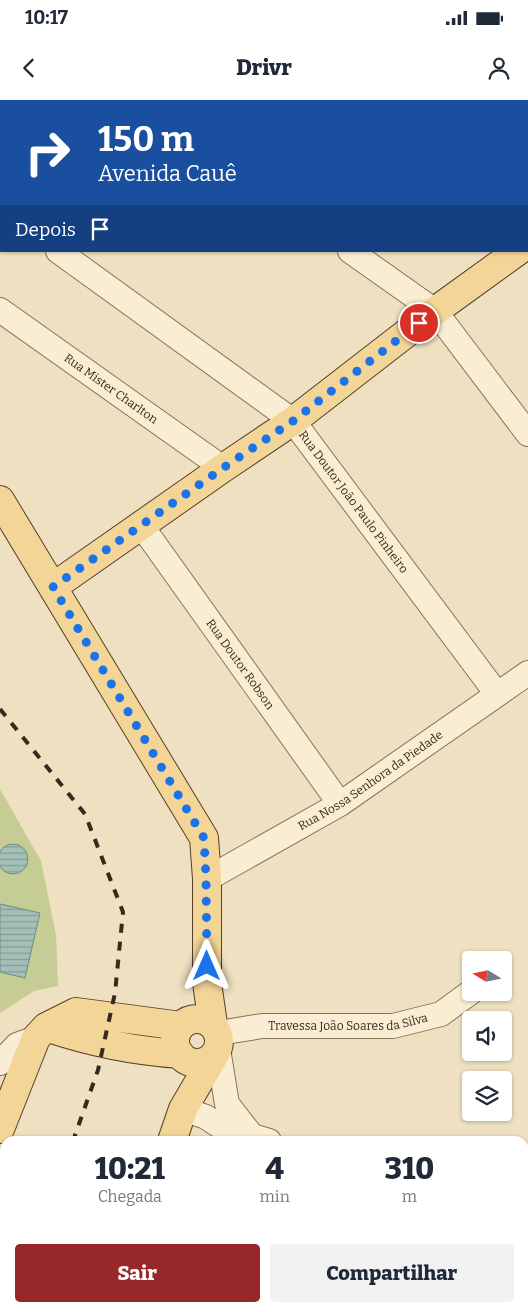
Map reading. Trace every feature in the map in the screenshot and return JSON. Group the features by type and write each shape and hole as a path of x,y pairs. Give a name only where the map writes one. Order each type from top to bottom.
{"main road":[{"path":"53,587 293,421 435,311 517,252"},
{"path":"0,500 204,838 207,1061 199,1063 162,1053 41,1032"},
{"path":"0,1129 41,1032 76,1012 206,1034"},
{"path":"183,1109 184,1058 176,1047 177,1032 206,1034"},
{"path":"174,1136 206,1034"}],"street":[{"name":"Rua Doutor João Paulo Pinheiro","path":"59,252 293,421 497,694"},
{"path":"351,252 435,311 528,434"},
{"name":"Rua Mister Charlton","path":"0,310 223,468"},
{"name":"Rua Doutor Robson","path":"142,525 340,804"},
{"name":"Rua Nossa Senhora da Piedade","path":"206,879 340,804 528,673"},
{"name":"Travessa João Soares da Silva","path":"206,1034 262,1026 393,1026 441,1014 462,999"},
{"path":"0,1063 17,1045 41,1032"},
{"path":"206,1034 227,1104 258,1136"},
{"path":"183,1109 206,1117 218,1125 253,1136"}],"green space":[{"path":"0,789 41,861 56,935 58,986 34,991 0,1013"}],"water":[{"path":"7,845 19,845 27,853 27,865 19,873 7,873 -1,865 -1,853"},
{"path":"0,904 40,913 25,978 0,972"}],"railway":[{"path":"0,709 85,814 123,912 115,993 98,1070 75,1136"}],"route":[{"path":"207,966 204,838 53,587 293,421 419,323"}]}
